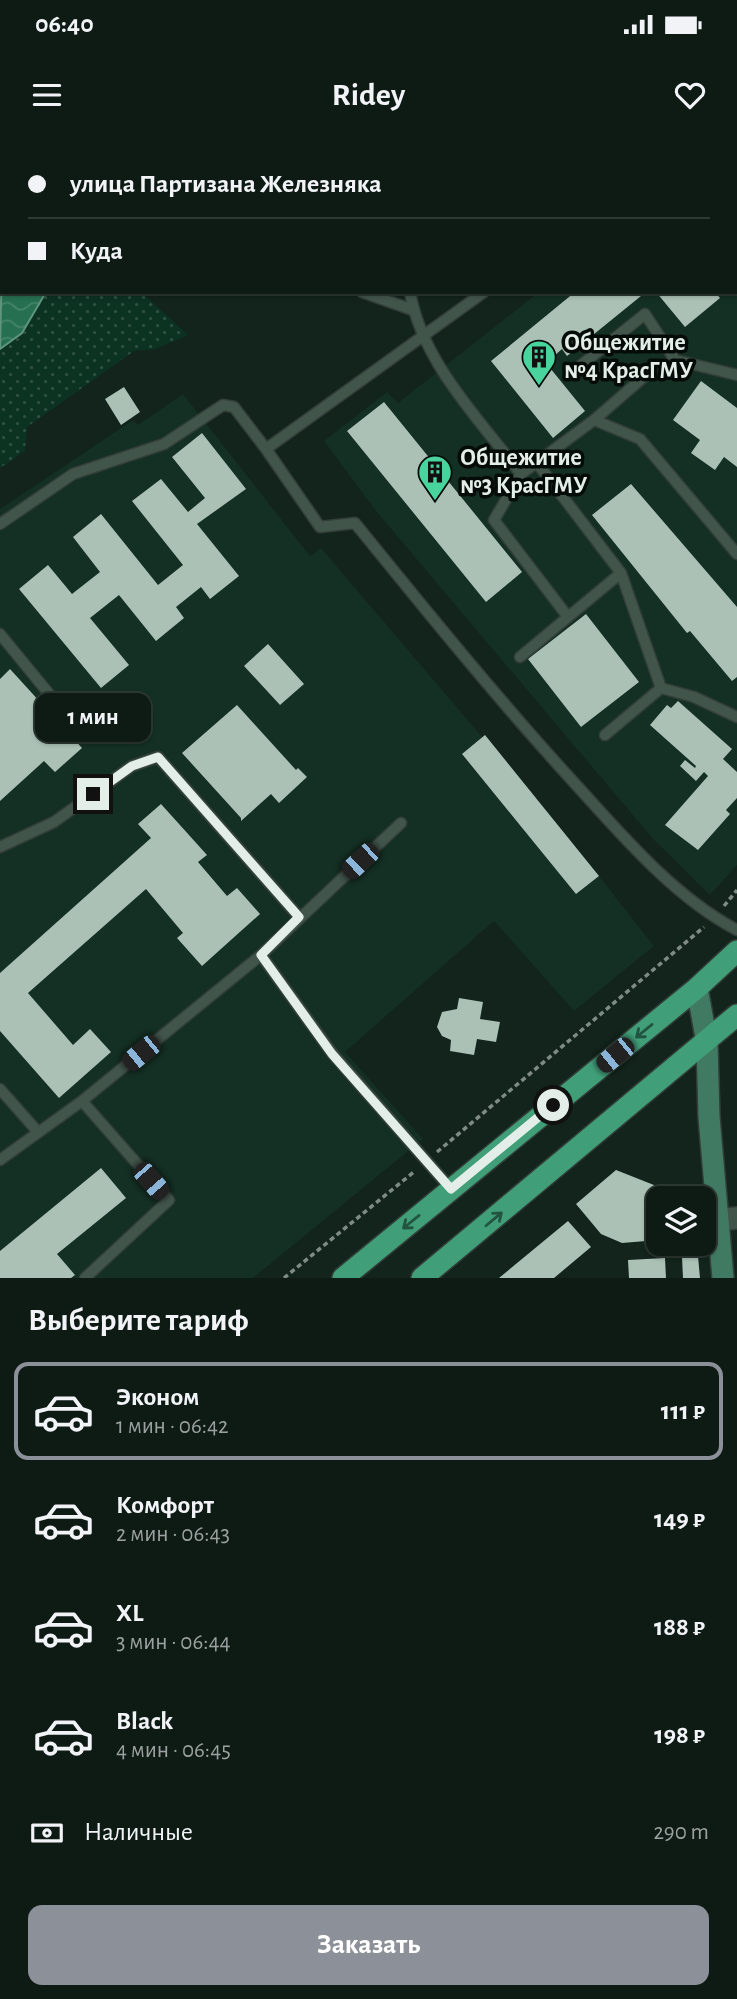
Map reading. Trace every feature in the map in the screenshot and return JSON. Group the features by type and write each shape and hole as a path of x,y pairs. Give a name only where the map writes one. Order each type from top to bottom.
{"main road":[{"path":"343,1278 697,988 737,951"},
{"path":"422,1278 707,1043 737,1015"}],"street":[{"path":"697,988 707,1043 727,1219 723,1278"}],"lane":[{"path":"368,294 413,310"},
{"path":"410,294 413,310 438,365 521,474"},
{"path":"266,449 481,294"},
{"path":"580,366 645,314 675,360"},
{"path":"568,617 494,520 521,474 594,420 646,375 675,360 737,375"},
{"path":"0,524 73,474 164,444 223,405 234,407 320,527 355,523 506,709 629,845 714,918 737,930"},
{"path":"594,420 640,439 737,554"},
{"path":"537,463 621,573 662,688"},
{"path":"520,657 621,573"},
{"path":"0,634 59,706"},
{"path":"662,688 695,697 737,717"},
{"path":"606,735 662,688"},
{"path":"0,847 54,822 132,766 158,757 299,917"},
{"path":"0,1160 82,1101 261,955 401,824"},
{"path":"261,955 332,1054 451,1189"},
{"path":"0,1089 38,1132"},
{"path":"82,1101 169,1200 85,1278"}],"path":[{"path":"284,1278 426,1162 714,918"}],"shaded area":[{"path":"0,294 143,294 188,335 155,349 134,351 27,427 25,451 0,468"},
{"path":"536,294 737,294 737,865 710,895 653,839 376,511 324,441 387,392 398,403"},
{"path":"183,394 310,556 321,548 483,738 462,755 576,893 599,876 654,946 574,1011 494,921 345,1052 423,1139 253,1278 0,1278 0,509 133,420 138,425"}],"water":[{"path":"1,294 45,294 22,333 0,349"}],"building":[{"name":"Общежитие №4 КрасГМУ","path":"573,294 641,296 567,356 562,349 546,363 585,411 553,438 491,361"},
{"name":"Общежитие №4 КрасГМУ","path":"658,294 717,294 720,298 685,327"},
{"path":"701,381 737,408 737,467 724,457 715,470 691,453 700,440 673,420"},
{"path":"124,387 140,412 121,425 105,399"},
{"name":"Общежитие №3 КрасГМУ","path":"384,402 522,572 486,602 347,431"},
{"path":"202,433 246,489 197,524 239,576 210,599 201,587 176,607 184,618 156,641 119,595 90,618 129,665 101,688 19,589 48,565 72,594 100,572 73,537 101,514 158,585 183,565 132,501 161,479 188,512 205,498 172,457"},
{"path":"631,484 737,607 737,677 732,681 690,631 687,633 592,515"},
{"path":"586,614 639,682 581,727 528,659"},
{"path":"268,644 304,684 280,705 244,666"},
{"path":"10,669 82,748 55,772 44,761 0,801 0,679"},
{"path":"678,701 732,749 723,759 737,772 737,798 726,810 730,814 698,850 665,825 708,776 704,772 696,781 680,766 685,760 695,768 696,766 650,725 667,705 671,708"},
{"path":"237,705 296,770 298,768 307,777 279,803 271,794 241,821 182,753"},
{"path":"485,735 599,876 576,894 462,754"},
{"path":"161,804 207,855 198,862 227,896 237,888 260,914 202,966 177,938 183,933 146,889 28,993 73,1045 90,1029 111,1052 59,1098 0,1031 0,973 151,838 138,824"},
{"path":"459,998 483,1002 480,1019 500,1022 496,1042 477,1039 474,1055 450,1051 451,1040 442,1036 437,1027 442,1012 457,1009"},
{"path":"101,1168 126,1198 57,1254 75,1275 71,1278 0,1278 0,1251"},
{"path":"616,1170 656,1186 646,1186 646,1241 622,1243 601,1234 576,1204"},
{"path":"568,1221 591,1247 554,1278 499,1278"},
{"path":"698,1256 700,1278 683,1278 682,1257"},
{"path":"665,1258 666,1278 629,1278 628,1260"}],"place":[{"name":"Общежитие №4 КрасГМУ","path":"539,387"},
{"name":"Общежитие №3 КрасГМУ","path":"435,502"}],"route":[{"path":"93,794 132,766 158,757 299,917 261,955 332,1054 451,1189 553,1105"}]}
